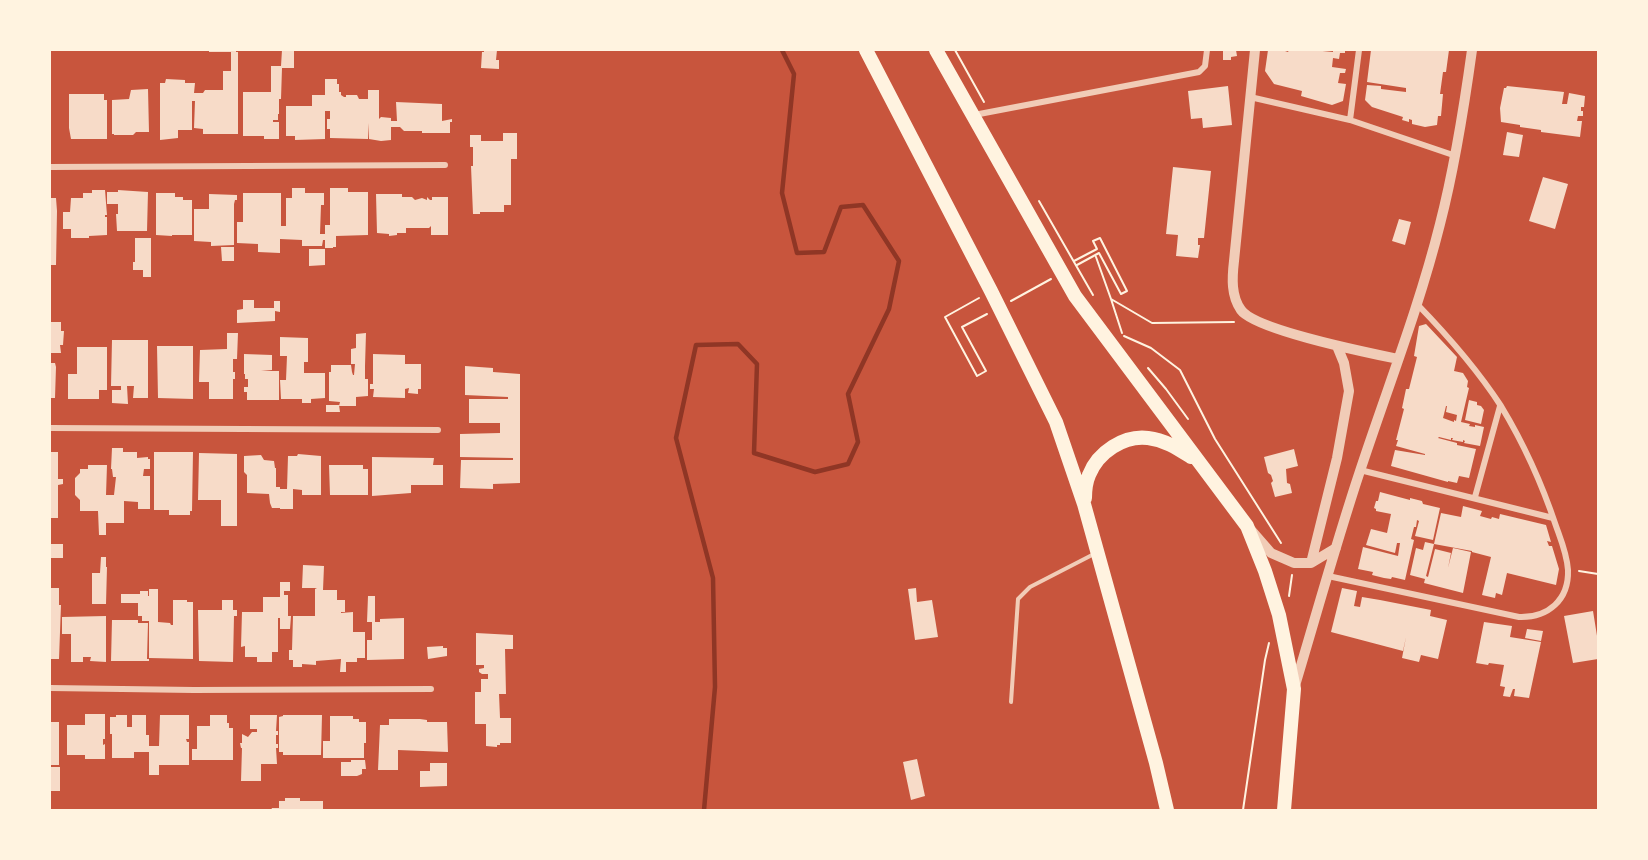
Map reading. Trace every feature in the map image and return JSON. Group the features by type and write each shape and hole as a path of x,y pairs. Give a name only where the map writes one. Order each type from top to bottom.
{"main road":[{"path":"867,50 1056,422 1084,504 1167,810"},
{"path":"936,50 1075,296 1247,526 1279,615 1294,689 1284,810"},
{"path":"1084,504 1089,474 1109,448 1125,440 1142,437 1160,440 1200,463"},
{"path":"1156,763 1175,810"},
{"path":"1277,810 1288,780"}],"street":[{"path":"973,115 1199,72 1205,66 1207,50"},
{"path":"1255,50 1233,276 1235,299 1242,312 1258,322 1337,346 1398,359"},
{"path":"1350,120 1359,50"},
{"path":"1294,689 1360,470 1417,304 1440,225 1456,156 1472,50"},
{"path":"1249,97 1350,120 1456,156"},
{"path":"50,167 445,165"},
{"path":"1328,576 1519,617 1537,615 1556,604 1565,588 1568,569 1566,556 1525,449 1500,406 1462,352 1417,304"},
{"path":"1311,563 1337,458 1349,391 1346,370 1337,346"},
{"path":"1474,497 1500,406"},
{"path":"50,428 438,430"},
{"path":"1360,470 1553,518"},
{"path":"1247,526 1271,553 1294,564 1311,563 1336,548"},
{"path":"50,688 431,689"}],"lane":[{"path":"1011,702 1017,599 1030,587 1097,553"}],"path":[{"path":"1070,269 1100,253 1121,294 1127,291 1100,238 1093,241 1097,249 1074,261"},
{"path":"1094,251 1126,346"},
{"path":"1011,301 1050,280"},
{"path":"991,291 945,317 977,376 986,371 962,327 992,311"},
{"path":"1111,299 1152,323 1234,322"},
{"path":"1145,366 1167,389 1188,419"},
{"path":"1568,569 1599,574"}],"building":[{"path":"209,50 236,50 238,52 238,134 203,134 203,129 194,128 195,101 192,101 192,130 178,130 178,138 160,140 160,83 165,83 166,79 185,80 185,83 195,83 194,93 203,93 205,90 223,90 223,71 231,71 231,52 209,52"},
{"path":"282,50 294,50 294,68 282,68 278,120 273,120 273,122 279,122 279,139 243,136 243,92 271,92 271,66 281,66"},
{"path":"484,50 497,50 496,60 499,60 499,69 481,68"},
{"path":"1223,50 1236,50 1237,56 1231,57 1231,60 1223,60"},
{"path":"1268,50 1333,52 1333,50 1345,50 1345,53 1340,53 1339,59 1333,58 1332,67 1346,69 1345,73 1340,73 1338,83 1346,84 1343,101 1332,105 1301,96 1302,91 1274,84 1265,71"},
{"path":"1371,50 1449,50 1440,94 1443,94 1441,116 1438,116 1437,125 1425,127 1412,124 1412,120 1409,119 1409,122 1402,120 1403,117 1372,107 1365,100 1367,85 1406,92 1406,88 1367,82"},
{"path":"325,79 337,79 339,92 344,97 357,95 359,99 368,99 368,90 379,90 379,119 381,117 391,118 391,121 397,121 396,102 442,104 442,121 452,119 450,133 422,133 422,131 404,131 400,127 391,127 391,140 381,141 369,139 369,123 368,139 330,138 327,119 330,119 330,111 325,111 325,139 295,140 295,136 286,136 286,106 312,106 312,95 325,95"},
{"path":"1228,86 1232,125 1203,128 1202,118 1191,119 1188,91"},
{"path":"1507,86 1564,92 1562,104 1567,104 1569,93 1585,96 1584,107 1581,107 1583,116 1578,116 1577,121 1582,121 1580,137 1541,132 1541,130 1501,122 1500,108 1504,88"},
{"path":"148,89 149,132 136,132 133,135 112,134 112,100 129,99 131,90"},
{"path":"69,94 104,94 104,100 107,100 107,139 71,139"},
{"path":"1507,132 1523,135 1519,157 1503,155"},
{"path":"503,133 517,133 517,159 511,159 511,205 504,205 504,212 473,214 471,166 473,166 473,147 470,147 470,135 481,135 481,141 503,141"},
{"path":"1173,167 1211,171 1204,238 1198,238 1198,245 1200,245 1198,258 1176,256 1178,235 1166,234"},
{"path":"1543,177 1568,184 1555,229 1529,221"},
{"path":"292,188 305,188 305,193 324,193 324,205 321,205 320,234 325,234 325,225 330,225 330,188 348,188 348,192 368,192 368,235 336,236 336,247 333,248 325,248 325,240 322,246 302,246 302,240 280,239 280,253 258,252 258,244 237,243 237,222 243,222 243,193 281,193 281,226 286,226 286,198 292,198"},
{"path":"92,190 105,190 107,235 71,238 71,229 63,229 63,212 70,212 71,198 83,198 83,193 92,193"},
{"path":"118,190 148,192 147,231 117,231 118,204 107,204 107,192 118,192"},
{"path":"156,193 175,193 175,197 192,200 192,235 156,235"},
{"path":"209,194 237,195 234,204 234,245 211,246 211,242 194,241 194,209 209,209"},
{"path":"376,194 402,194 402,197 412,197 415,200 422,198 427,200 427,197 432,200 432,197 448,197 448,235 431,235 431,226 429,228 406,228 406,233 397,233 397,235 377,233"},
{"path":"50,198 56,198 56,265 50,265"},
{"path":"1399,219 1411,222 1405,245 1392,241"},
{"path":"135,238 151,238 151,277 143,277 143,270 133,270"},
{"path":"221,247 234,247 234,261 222,261"},
{"path":"309,249 325,249 325,265 309,266"},
{"path":"243,300 254,300 254,308 274,308 274,301 280,301 280,312 275,311 275,321 237,323 237,310 243,309"},
{"path":"50,322 61,322 61,331 64,331 63,345 60,345 61,353 50,353"},
{"path":"1426,324 1457,357 1454,371 1463,373 1468,381 1467,387 1469,388 1461,422 1470,424 1469,426 1484,427 1480,446 1464,443 1463,440 1463,442 1452,440 1453,438 1451,440 1438,438 1476,449 1469,478 1459,476 1457,483 1391,466 1395,450 1425,455 1396,446 1406,389 1409,389 1417,357 1414,356 1419,326","holes":["1447,406 1446,412 1457,415 1456,421 1443,418"]},
{"path":"227,333 238,333 237,359 233,359 235,379 233,379 233,399 209,399 209,382 199,382 200,350 227,349"},
{"path":"366,333 365,379 368,379 368,396 356,397 356,406 339,406 340,402 329,401 331,365 351,365 354,375 355,364 351,364 351,349 356,348 356,334"},
{"path":"280,337 308,338 308,362 304,362 304,373 325,373 325,398 311,399 311,403 302,403 302,399 281,399 280,380 286,380 287,356 280,356"},
{"path":"112,340 148,340 148,398 133,398 134,386 127,386 128,404 112,403 112,390 121,390 121,386 111,386"},
{"path":"157,346 193,346 193,399 158,398"},
{"path":"77,347 107,347 107,390 99,390 99,399 68,399 68,374 77,374"},
{"path":"244,354 272,355 272,370 261,371 279,371 279,400 247,400 247,392 244,392 244,387 248,387 248,379 245,379 244,374"},
{"path":"373,354 405,355 405,364 421,364 421,389 418,389 418,394 408,393 409,388 405,389 405,398 373,397 374,389 370,389 370,384 373,384"},
{"path":"51,363 55,363 56,367 55,398 50,398"},
{"path":"465,366 493,368 493,372 520,374 520,483 493,484 493,489 460,488 461,460 513,460 513,458 460,457 460,434 500,433 500,423 469,423 469,399 508,399 508,397 465,395"},
{"path":"1469,400 1477,402 1477,405 1484,410 1481,424 1465,420"},
{"path":"326,405 339,405 340,412 326,412"},
{"path":"112,448 123,448 123,452 137,452 137,458 148,457 150,459 150,469 144,469 143,476 150,476 150,509 138,509 138,502 124,501 124,523 106,523 106,535 99,535 98,511 80,511 80,500 75,495 75,478 80,473 80,469 88,469 88,465 107,465 106,495 114,495 116,477 113,477 111,469"},
{"path":"1294,449 1298,466 1286,469 1287,483 1290,484 1292,493 1275,497 1271,483 1273,481 1268,473 1264,457"},
{"path":"50,452 58,452 58,479 63,479 63,484 58,485 58,518 50,518"},
{"path":"154,452 193,452 192,511 190,515 169,515 169,510 154,510"},
{"path":"199,453 237,454 237,526 221,526 221,500 198,500"},
{"path":"298,454 321,456 321,495 302,495 302,490 293,489 293,509 280,509 272,508 269,494 247,493 244,456 261,455 264,460 274,461 276,487 287,489 288,456"},
{"path":"372,457 434,458 433,465 443,465 443,485 411,485 411,493 372,496"},
{"path":"329,465 363,465 363,469 368,469 368,495 330,495"},
{"path":"1380,492 1422,501 1423,504 1440,508 1433,540 1415,536 1419,521 1417,520 1411,539 1414,540 1405,580 1384,578 1372,575 1373,572 1358,569 1363,547 1398,556 1400,543 1397,543 1395,553 1366,545 1371,529 1387,533 1391,514 1376,511 1374,508"},
{"path":"1463,506 1482,511 1480,516 1491,519 1492,517 1499,519 1500,514 1546,525 1551,542 1547,541 1549,546 1552,546 1559,569 1556,585 1507,573 1502,595 1496,593 1495,598 1482,595 1491,557 1434,544 1441,513 1461,517"},
{"path":"1425,542 1434,544 1426,576 1428,577 1435,549 1451,553 1448,568 1453,548 1471,552 1463,593 1424,583 1425,579 1410,575 1416,548 1423,550"},
{"path":"50,544 63,544 63,558 50,558"},
{"path":"101,557 106,557 106,604 92,604 92,573 100,573"},
{"path":"303,565 324,566 323,590 337,590 337,600 345,600 345,612 341,613 353,612 353,632 365,632 365,658 357,658 357,662 346,662 346,672 340,672 341,659 316,661 316,665 302,664 302,667 293,667 293,660 289,660 289,650 292,650 293,616 315,616 315,589 317,588 302,588"},
{"path":"280,582 290,582 290,591 284,591 284,595 288,595 290,629 280,629 280,618 278,618 278,652 272,652 272,662 257,662 257,657 245,657 245,646 241,647 242,612 263,612 263,597 280,597"},
{"path":"50,588 59,588 59,605 61,605 59,659 50,659"},
{"path":"916,588 917,602 932,600 938,637 915,640 908,589"},
{"path":"1342,588 1357,591 1354,606 1360,607 1362,597 1431,610 1430,616 1447,620 1438,659 1421,655 1419,662 1402,658 1406,637 1403,651 1331,632"},
{"path":"149,589 158,589 158,622 173,625 173,600 193,602 193,659 149,658 149,621 142,621 142,616 138,616 138,603 121,603 121,594 140,594 140,591 148,591 149,596"},
{"path":"368,596 375,596 375,622 380,622 380,619 404,618 404,659 367,660 367,640 372,640 372,622 367,622"},
{"path":"222,600 233,600 233,610 237,610 237,616 234,616 233,662 199,661 198,610 222,610"},
{"path":"1593,611 1598,659 1573,663 1564,616"},
{"path":"106,616 106,662 90,661 91,657 83,657 83,662 71,662 71,634 62,634 62,617"},
{"path":"112,620 138,620 138,623 148,623 147,659 149,661 111,661"},
{"path":"1484,622 1512,626 1510,637 1541,642 1529,698 1514,696 1515,689 1510,697 1503,696 1505,687 1500,686 1504,665 1476,663"},
{"path":"1527,629 1543,631 1541,641 1525,638"},
{"path":"476,633 513,635 513,649 505,649 506,694 499,694 500,718 511,718 511,743 500,743 497,747 486,746 486,724 475,724 475,692 481,692 481,679 488,679 488,674 479,672 484,665 476,665"},
{"path":"427,647 447,648 447,656 428,659"},
{"path":"85,714 105,714 103,745 105,744 105,759 85,759 85,755 67,755 67,725 85,725"},
{"path":"116,715 127,715 127,727 132,727 132,715 146,715 146,735 149,735 149,746 159,746 160,715 189,715 189,739 186,739 189,742 189,765 159,765 159,775 149,775 149,752 134,752 134,758 112,758 110,717 116,717"},
{"path":"210,715 227,715 229,728 233,728 233,760 192,760 192,749 197,749 197,726 210,726"},
{"path":"250,715 277,715 277,764 261,764 261,781 241,781 242,748 240,743 242,743 242,734 248,737 252,732 257,732 257,729 250,729"},
{"path":"283,715 322,715 321,755 283,755 283,752 279,752 279,717"},
{"path":"330,716 353,716 353,719 359,719 359,722 366,722 364,758 323,758 323,741 330,741"},
{"path":"389,719 447,722 448,752 398,750 398,770 378,770 380,725 389,725"},
{"path":"50,721 59,722 59,765 50,765"},
{"path":"917,759 925,796 911,800 903,762"},
{"path":"351,760 365,760 366,769 362,769 362,774 357,776 341,776 341,762 351,762"},
{"path":"430,763 447,763 447,786 420,787 420,771 430,771"},
{"path":"50,767 60,767 60,791 50,791"},
{"path":"285,798 300,798 300,801 323,801 323,810 271,810 279,808 279,801 285,801"}],"waterway":[{"path":"704,810 715,687 713,578 676,438 696,345 738,344 757,364 754,453 815,472 848,464 858,442 848,394 889,309 899,261 863,205 841,207 824,252 797,253 782,193 794,74 782,50"}]}
